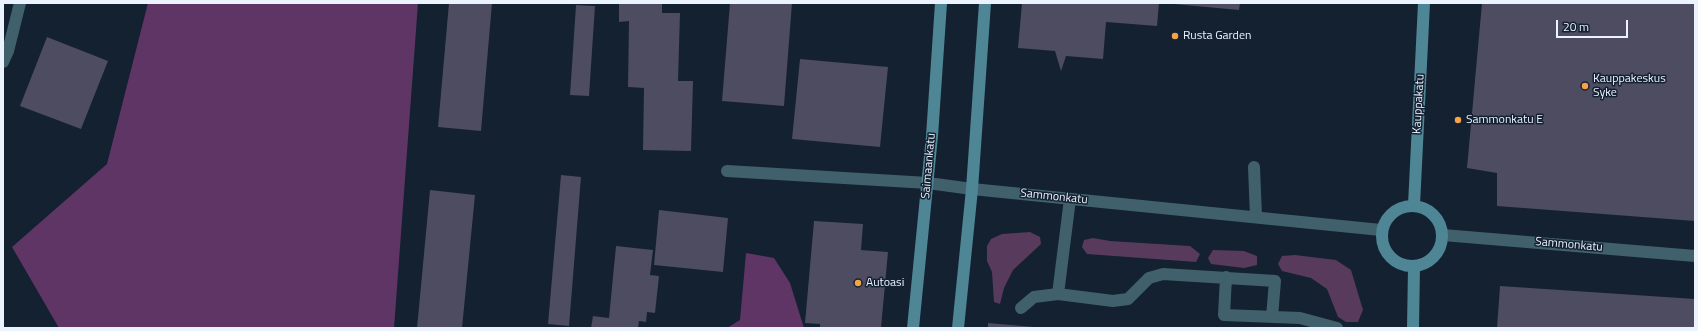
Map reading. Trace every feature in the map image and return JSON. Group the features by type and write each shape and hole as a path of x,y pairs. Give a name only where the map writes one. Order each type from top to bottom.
{"main road":[{"name":"Saimaankatu","path":"913,328 928,183 941,3"},
{"path":"958,328 972,189 985,3"},
{"name":"Kauppakatu","path":"1414,205 1424,3"},
{"path":"1414,205 1424,208 1435,216 1440,224 1443,235 1440,247 1433,258 1424,264 1414,266 1401,265 1390,258 1384,249 1381,238 1381,230 1390,214 1400,207 1414,205"},
{"path":"1413,328 1414,266"}],"street":[{"path":"3,62 8,51 20,3"},
{"path":"1254,167 1256,217"},
{"name":"Sammonkatu","path":"727,170 928,183 972,189 1381,230"},
{"path":"1058,294 1070,198"},
{"name":"Sammonkatu","path":"1443,235 1695,256"},
{"path":"1021,308 1034,297 1058,294 1113,301 1128,299 1149,278 1163,274 1275,281 1272,318"},
{"path":"1226,277 1224,315 1300,318 1337,328"}],"shaded area":[{"path":"148,3 418,3 394,328 59,328 12,247 107,164"},
{"path":"1030,232 1040,237 1041,244 1013,270 1004,288 1000,304 994,302 992,272 987,261 987,246 991,239 1002,234"},
{"path":"1093,238 1110,241 1190,246 1200,254 1196,262 1087,254 1082,247 1084,240"},
{"path":"1213,250 1244,251 1257,256 1257,265 1244,268 1211,264 1208,258"},
{"path":"746,253 774,258 790,283 804,328 727,328 740,320"},
{"path":"1295,255 1336,260 1351,270 1363,310 1358,322 1346,322 1338,317 1327,289 1311,278 1282,271 1278,264 1282,256"}],"building":[{"path":"449,3 492,3 481,131 438,127"},
{"path":"619,3 662,3 662,13 680,13 678,81 693,81 691,151 643,150 644,88 628,87 629,21 619,22"},
{"path":"730,3 792,3 784,106 722,101"},
{"path":"1022,3 1159,3 1157,26 1106,22 1103,59 1066,56 1061,71 1055,51 1018,48"},
{"path":"1163,3 1240,3 1239,10"},
{"name":"Kauppakeskus Syke","path":"1482,3 1695,3 1695,221 1497,206 1497,173 1467,168"},
{"path":"576,5 595,6 589,96 570,95"},
{"path":"47,37 108,61 81,129 20,106"},
{"path":"800,59 888,67 880,147 792,139"},
{"path":"561,175 581,177 569,326 548,324"},
{"path":"430,190 475,195 462,328 417,328"},
{"path":"659,210 728,218 723,272 654,265"},
{"path":"814,221 863,224 861,250 888,252 881,328 820,328 820,324 805,323"},
{"path":"616,246 653,250 650,275 659,276 655,313 647,312 646,322 639,321 638,328 591,328 593,316 609,318"},
{"path":"1500,286 1695,299 1695,328 1497,328"},
{"path":"988,323 1034,327 1034,328 988,328"}],"place":[{"name":"Rusta Garden","path":"1175,36"},
{"name":"Kauppakeskus Syke","path":"1585,86"},
{"name":"Sammonkatu E","path":"1458,120"},
{"name":"Autoasi","path":"858,283"}]}
